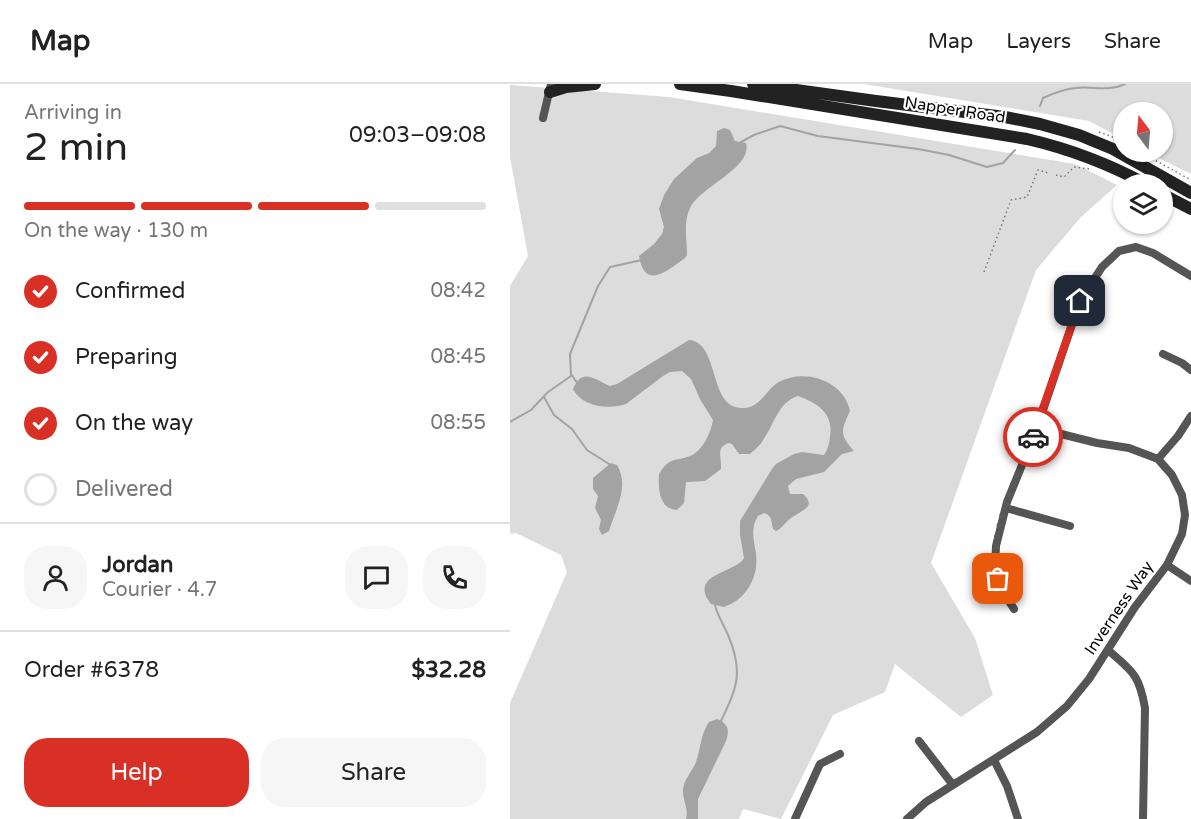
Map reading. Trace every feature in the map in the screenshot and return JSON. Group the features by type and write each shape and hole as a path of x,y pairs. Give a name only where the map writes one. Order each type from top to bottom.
{"main road":[{"path":"550,88 595,84"},
{"name":"Napper Road","path":"680,84 731,90 1027,139 1063,147 1089,156 1126,174"},
{"name":"Napper Road","path":"753,84 1019,119 1040,124 1079,135 1113,149 1191,193"},
{"path":"1173,200 1191,209"}],"street":[{"path":"543,118 550,88"},
{"path":"1014,609 1002,590 995,567 996,546 1006,508 1080,301 1102,267 1119,251 1136,247 1153,253 1191,276"},
{"path":"1162,354 1191,370"},
{"path":"1036,428 1097,443 1129,448 1158,459 1178,436 1191,416"},
{"name":"Inverness Way","path":"908,819 926,802 1037,732 1067,706 1108,650 1167,565 1182,534 1185,515 1182,495 1172,475 1158,459"},
{"path":"1006,508 1070,526"},
{"path":"1167,565 1191,581"},
{"path":"1108,650 1136,675 1142,690 1145,708 1143,819"},
{"path":"920,741 953,785"},
{"path":"795,819 820,764 840,754"},
{"path":"994,760 1007,786 1018,819"}],"path":[{"path":"1158,162 1191,180"},
{"path":"1056,175 1064,177 1074,167 1093,169"},
{"path":"984,272 1011,200 1027,197 1038,170 1048,173"}],"shaded area":[{"path":"864,84 1191,84 1191,174 1167,162 1173,162 1173,102 1113,102 1113,134 1089,121"},
{"path":"510,85 669,97 1075,164 1113,183 1113,189 1081,217 1036,270 931,563 975,638 993,695 961,717 895,664 885,692 833,715 781,819 743,809 739,819 510,819 510,703 567,572 561,555 516,533 510,534 510,286 528,256 510,157"},
{"path":"724,128 730,130 735,141 746,143 746,152 742,161 704,192 690,208 686,225 687,255 685,258 658,275 646,273 639,256 662,234 664,227 659,209 664,195 674,179 697,158 709,153 716,146 717,131"},
{"path":"689,340 699,343 706,351 718,387 731,405 742,408 754,405 774,385 800,376 822,380 832,385 840,392 850,411 843,432 854,451 842,454 824,472 796,479 788,486 790,494 803,494 809,502 803,511 779,529 776,531 773,529 771,519 767,514 758,516 753,530 756,563 753,579 739,599 724,607 711,604 705,594 705,586 709,580 744,558 740,521 776,464 802,452 824,455 829,444 831,429 827,416 818,406 798,396 791,399 781,409 762,442 750,454 739,454 732,444 725,445 720,453 721,469 705,481 686,482 684,503 677,510 666,506 661,497 659,474 666,464 695,454 699,450 708,435 713,420 691,379 682,371 670,372 626,404 612,407 589,403 577,395 573,389 580,378 584,377 594,378 610,386 617,384"},
{"path":"611,463 617,465 621,473 622,490 609,531 602,535 599,529 601,520 595,508 598,496 593,489 593,478"},
{"path":"717,719 727,727 726,741 698,799 698,819 686,819 684,783 696,762 706,727 709,722"}],"waterway":[{"path":"1040,106 1043,98 1063,90 1113,88 1125,84"},
{"path":"741,142 780,126 818,136 949,155 987,167 1003,163 1015,150"},
{"path":"510,422 531,410 548,392 571,376 570,354 598,286 610,267 642,260"},
{"path":"571,374 578,384"},
{"path":"544,397 554,415 572,429 587,450 609,464"},
{"path":"715,605 733,648 737,670 731,700 720,723"}],"way so far":[{"path":"998,579 995,567 996,546 1007,502 1033,437"}],"route":[{"path":"1033,437 1080,301"}]}
